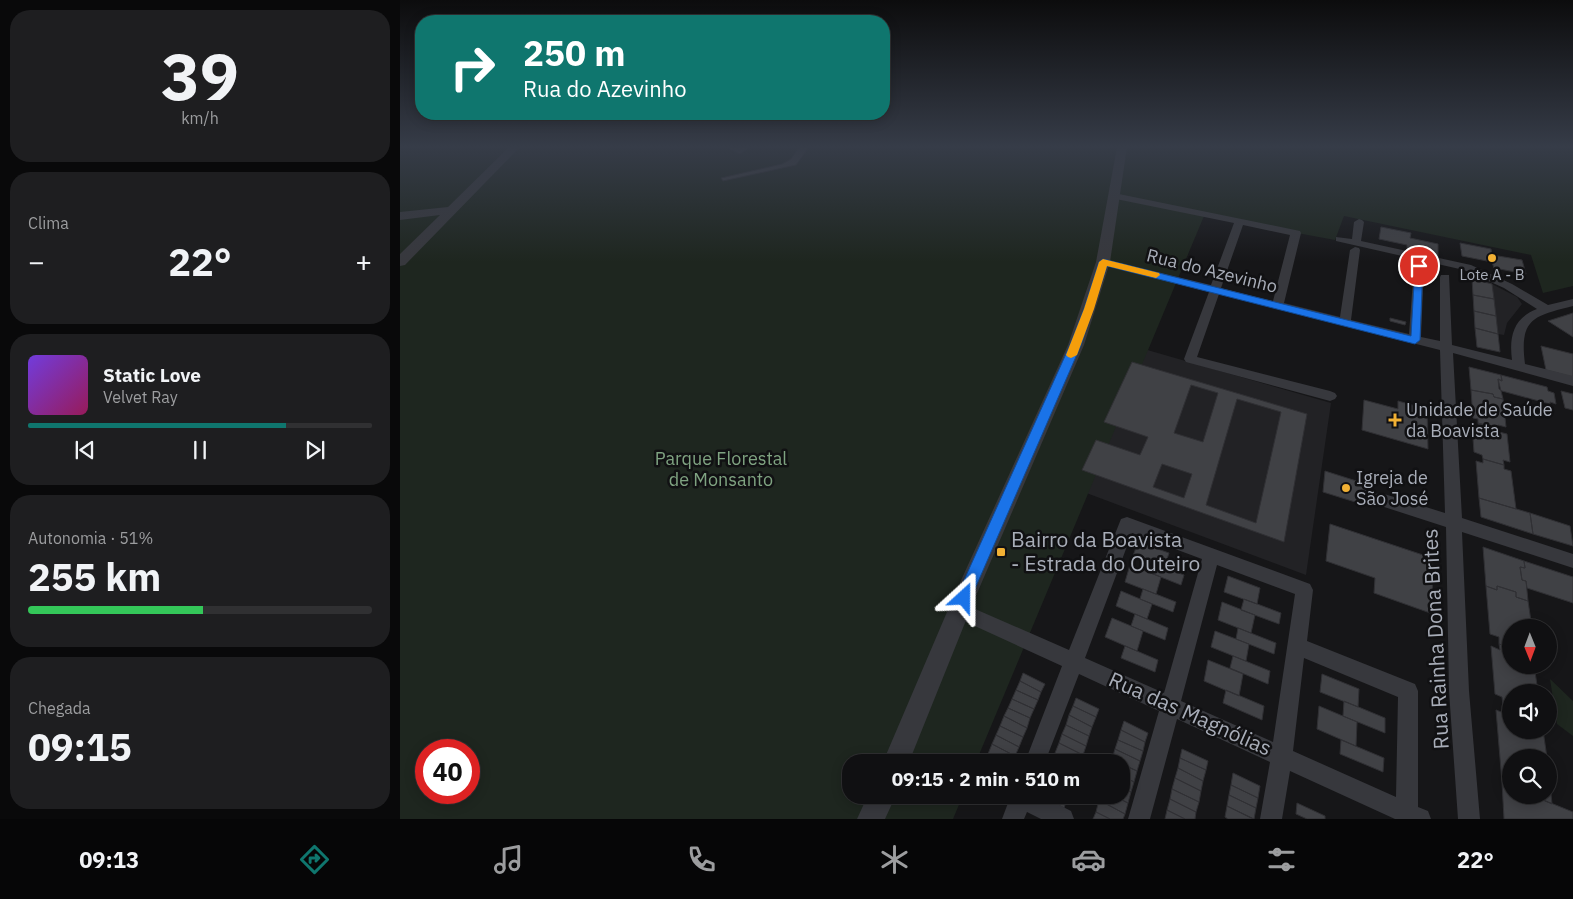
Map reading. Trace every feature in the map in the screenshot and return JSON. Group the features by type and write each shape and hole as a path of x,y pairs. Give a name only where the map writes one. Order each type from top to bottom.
{"street":[{"path":"400,262 476,185"},
{"path":"899,754 959,610 1076,345 1103,262 1116,185"},
{"path":"1114,196 1296,233 1278,305"},
{"path":"400,216 451,210"},
{"path":"1240,221 1190,359 1330,396"},
{"path":"1345,322 1359,222"},
{"path":"1340,239 1356,246 1467,268 1508,286 1547,310"},
{"name":"Rua do Azevinho","path":"1103,262 1573,381"},
{"path":"1415,340 1419,266"},
{"name":"Rua Rainha Dona Brites","path":"1445,278 1459,691 1469,819"},
{"path":"1519,367 1518,337 1519,328 1524,320 1534,313 1573,302"},
{"path":"1381,499 1573,561"},
{"path":"1038,754 1127,524 1304,590 1282,755 1271,819"},
{"path":"1139,819 1211,556"},
{"name":"Rua das Magnólias","path":"959,610 1282,755 1411,817"},
{"path":"1297,646 1408,691 1411,817"},
{"path":"871,819 878,804"},
{"path":"1013,819 1019,804"},
{"path":"1036,804 1062,819"}],"shaded area":[{"path":"1492,284 1517,297 1522,304 1507,323 1504,335 1498,334"},
{"path":"1137,347 1331,403 1306,575 1073,488"}],"green space":[{"name":"Parque Florestal de Monsanto","path":"400,185 1573,185 1573,286 1543,293 1531,255 1344,216 1335,240 1204,216 979,754 842,754 842,804 959,804 953,819 400,819"},
{"path":"1557,686 1573,701 1573,736 1557,724"}],"building":[{"path":"1381,227 1411,233 1410,238 1438,244 1438,257 1407,250 1407,245 1379,239"},
{"name":"Lote A - B","path":"1460,243 1491,249 1492,255 1522,260 1526,274 1494,268 1492,262 1462,256"},
{"path":"1472,279 1492,284 1494,299 1473,295"},
{"path":"1473,295 1494,299 1496,316 1474,311"},
{"path":"1474,311 1496,316 1498,334 1475,328"},
{"path":"1573,313 1573,337 1548,321"},
{"path":"1390,318 1406,322 1405,325 1390,321"},
{"path":"1475,328 1498,334 1500,352 1477,347"},
{"path":"1541,346 1573,354 1573,377 1546,370"},
{"path":"1132,362 1307,414 1284,542 1082,470 1096,440 1140,455 1148,437 1104,422","holes":["1191,385 1218,393 1203,442 1174,433","1237,399 1281,412 1256,523 1206,505","1162,464 1192,474 1184,498 1153,487"]},
{"path":"1469,367 1501,375 1502,381 1498,379 1503,399 1494,397 1493,394 1471,390"},
{"path":"1501,375 1547,387 1548,391 1554,393 1556,404 1502,391 1499,389 1498,379 1502,381"},
{"path":"1471,390 1493,394 1494,397 1503,399 1506,427 1498,425 1498,429 1478,423 1478,419 1473,418"},
{"path":"1561,391 1573,394 1573,410 1565,408"},
{"name":"Unidade de Saúde da Boavista","path":"1364,400 1398,409 1398,401 1427,409 1428,449 1362,430"},
{"path":"1478,423 1507,434 1510,462 1503,460 1504,465 1483,459 1482,455 1474,452 1472,425 1479,427"},
{"path":"1483,459 1504,465 1504,469 1511,471 1516,509 1479,498 1476,461 1483,463"},
{"name":"Igreja de São José","path":"1325,471 1369,485 1368,506 1323,492"},
{"path":"1479,498 1530,513 1533,534 1481,517"},
{"path":"1530,513 1570,526 1573,546 1533,534"},
{"path":"1330,524 1432,558 1433,614 1374,593 1375,578 1326,561"},
{"path":"1138,542 1169,553 1164,568 1133,556"},
{"path":"1483,547 1524,561 1525,568 1520,567 1522,580 1526,581 1528,601 1516,597 1516,592 1497,586 1497,590 1486,586"},
{"path":"1524,561 1573,577 1573,603 1527,588 1526,581 1522,580 1520,567 1525,568"},
{"path":"1152,563 1184,575 1181,585 1148,572"},
{"path":"1130,565 1161,577 1156,594 1125,582"},
{"path":"1228,576 1260,588 1257,604 1224,592"},
{"path":"1486,586 1497,590 1497,586 1516,592 1516,597 1528,601 1531,619 1502,619 1502,645 1499,644 1499,637 1490,634"},
{"path":"1143,589 1176,602 1173,612 1140,599"},
{"path":"1121,591 1152,604 1147,619 1116,606"},
{"path":"1244,599 1281,613 1279,624 1241,610"},
{"path":"1222,602 1255,615 1251,633 1218,620"},
{"path":"1135,614 1168,628 1165,640 1131,626"},
{"path":"1112,618 1143,631 1137,651 1105,637"},
{"path":"1238,628 1276,643 1274,654 1236,639"},
{"path":"1215,631 1249,644 1246,661 1211,647"},
{"path":"1499,644 1502,645 1502,674 1535,674 1537,684 1502,684 1502,697 1495,694 1491,646 1500,650"},
{"path":"1125,646 1158,660 1155,672 1121,658"},
{"path":"1233,656 1270,671 1268,684 1230,668"},
{"path":"1208,660 1243,674 1239,696 1204,681"},
{"path":"1023,673 1045,684 1041,692 1020,681"},
{"path":"1322,674 1359,689 1358,707 1320,692"},
{"path":"1020,681 1041,692 1038,700 1016,690"},
{"path":"1016,690 1038,700 1034,709 1012,699"},
{"path":"1226,690 1264,706 1262,720 1223,703"},
{"path":"1076,698 1099,709 1096,717 1073,706"},
{"path":"1012,699 1034,709 1030,718 1008,708"},
{"path":"1344,701 1385,718 1385,733 1343,716"},
{"path":"1073,706 1096,717 1092,727 1069,715"},
{"path":"1319,706 1357,722 1356,746 1317,729"},
{"path":"1008,708 1030,718 1027,728 1004,716"},
{"path":"1496,710 1502,712 1502,739 1544,739 1546,749 1502,749 1502,782"},
{"path":"1069,715 1092,727 1089,736 1066,725"},
{"path":"1004,716 1027,728 1023,737 1000,726"},
{"path":"1124,721 1148,733 1145,742 1121,730"},
{"path":"1066,725 1089,736 1086,746 1062,734"},
{"path":"1000,726 1023,737 1019,747 996,735"},
{"path":"1121,730 1145,742 1143,751 1118,740"},
{"path":"1062,734 1086,746 1083,754 1081,754 1059,743"},
{"path":"996,735 1019,747 1016,754 1011,754 992,744"},
{"path":"1118,740 1143,751 1140,761 1130,756 1130,754 1115,749"},
{"path":"1341,740 1384,758 1383,772 1340,754"},
{"path":"1059,743 1081,754 1057,754 1055,753"},
{"path":"992,744 1011,754 988,754"},
{"path":"1115,749 1125,754 1114,754"},
{"path":"1182,749 1208,761 1206,770 1180,758"},
{"path":"1130,756 1140,761 1137,771 1130,768"},
{"path":"1180,758 1206,770 1203,781 1178,768"},
{"path":"1130,768 1137,771 1134,782 1130,780"},
{"path":"1178,768 1203,781 1201,791 1175,778"},
{"path":"1233,773 1260,786 1258,798 1231,785"},
{"path":"1175,778 1201,791 1199,802 1172,789"},
{"path":"1130,780 1134,782 1130,792"},
{"path":"1231,785 1258,798 1256,808 1229,795"},
{"path":"1172,789 1199,802 1196,812 1170,799"},
{"path":"1229,795 1256,808 1254,819 1227,806"},
{"path":"1170,799 1196,812 1195,819 1185,819 1167,810"},
{"path":"1297,803 1325,816 1325,819 1307,819 1296,814"},
{"path":"1057,804 1065,804 1064,808"},
{"path":"1098,804 1106,804 1125,814 1123,819 1110,819 1096,812"},
{"path":"1106,804 1128,804 1125,814"},
{"path":"1503,804 1553,804 1573,812 1573,819 1504,819"},
{"path":"1227,806 1253,819 1228,819 1225,817"},
{"path":"1167,810 1185,819 1165,819"},
{"path":"1096,812 1110,819 1093,819"}],"slow traffic":[{"path":"1071,355 1089,309 1103,262 1156,275"}],"place":[{"name":"Lote A - B","path":"1492,258"},
{"name":"Unidade de Saúde da Boavista","path":"1395,420"},
{"name":"Igreja de São José","path":"1346,488"},
{"name":"Bairro da Boavista - Estrada do Outeiro","path":"1001,552"}],"route":[{"path":"964,598 1076,345 1103,262 1415,340 1419,266"}]}
